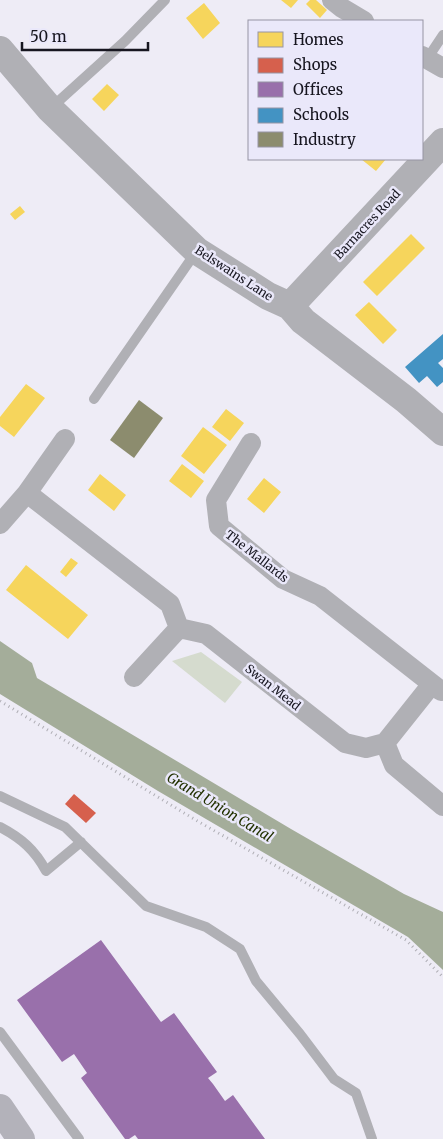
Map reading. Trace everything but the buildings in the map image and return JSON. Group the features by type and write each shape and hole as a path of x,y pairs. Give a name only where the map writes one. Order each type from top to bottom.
{"main road":[{"path":"0,1108 21,1139"}],"street":[{"path":"334,0 363,20"},
{"name":"Belswains Lane","path":"0,50 50,109 197,251 268,296 290,306 303,322 406,400 443,432"},
{"name":"Barnacres Road","path":"290,306 443,142"},
{"path":"0,524 27,493 65,439"},
{"name":"The Mallards","path":"251,444 216,500 219,526 283,579 320,596 438,688"},
{"path":"27,493 170,604 179,628 134,678"},
{"name":"Swan Mead","path":"179,628 206,634 345,743 375,746"},
{"path":"438,688 375,746 394,765 443,806"}],"lane":[{"path":"50,109 125,41 165,0"},
{"path":"430,61 443,35"},
{"path":"94,399 197,251"},
{"path":"0,796 65,827 146,906 206,927 240,949 256,981 300,1034 334,1080 356,1093 372,1139"},
{"path":"0,827 16,835 38,856 46,871 81,842"},
{"path":"0,1032 79,1139"}],"path":[{"path":"0,701 191,817 406,940 443,977"}],"shaded area":[{"path":"201,652 242,682 225,703 172,661"}],"water":[{"name":"Grand Union Canal","path":"0,641 32,663 37,678 291,829 404,894 443,912 443,970 408,937 158,791 0,694"}]}
